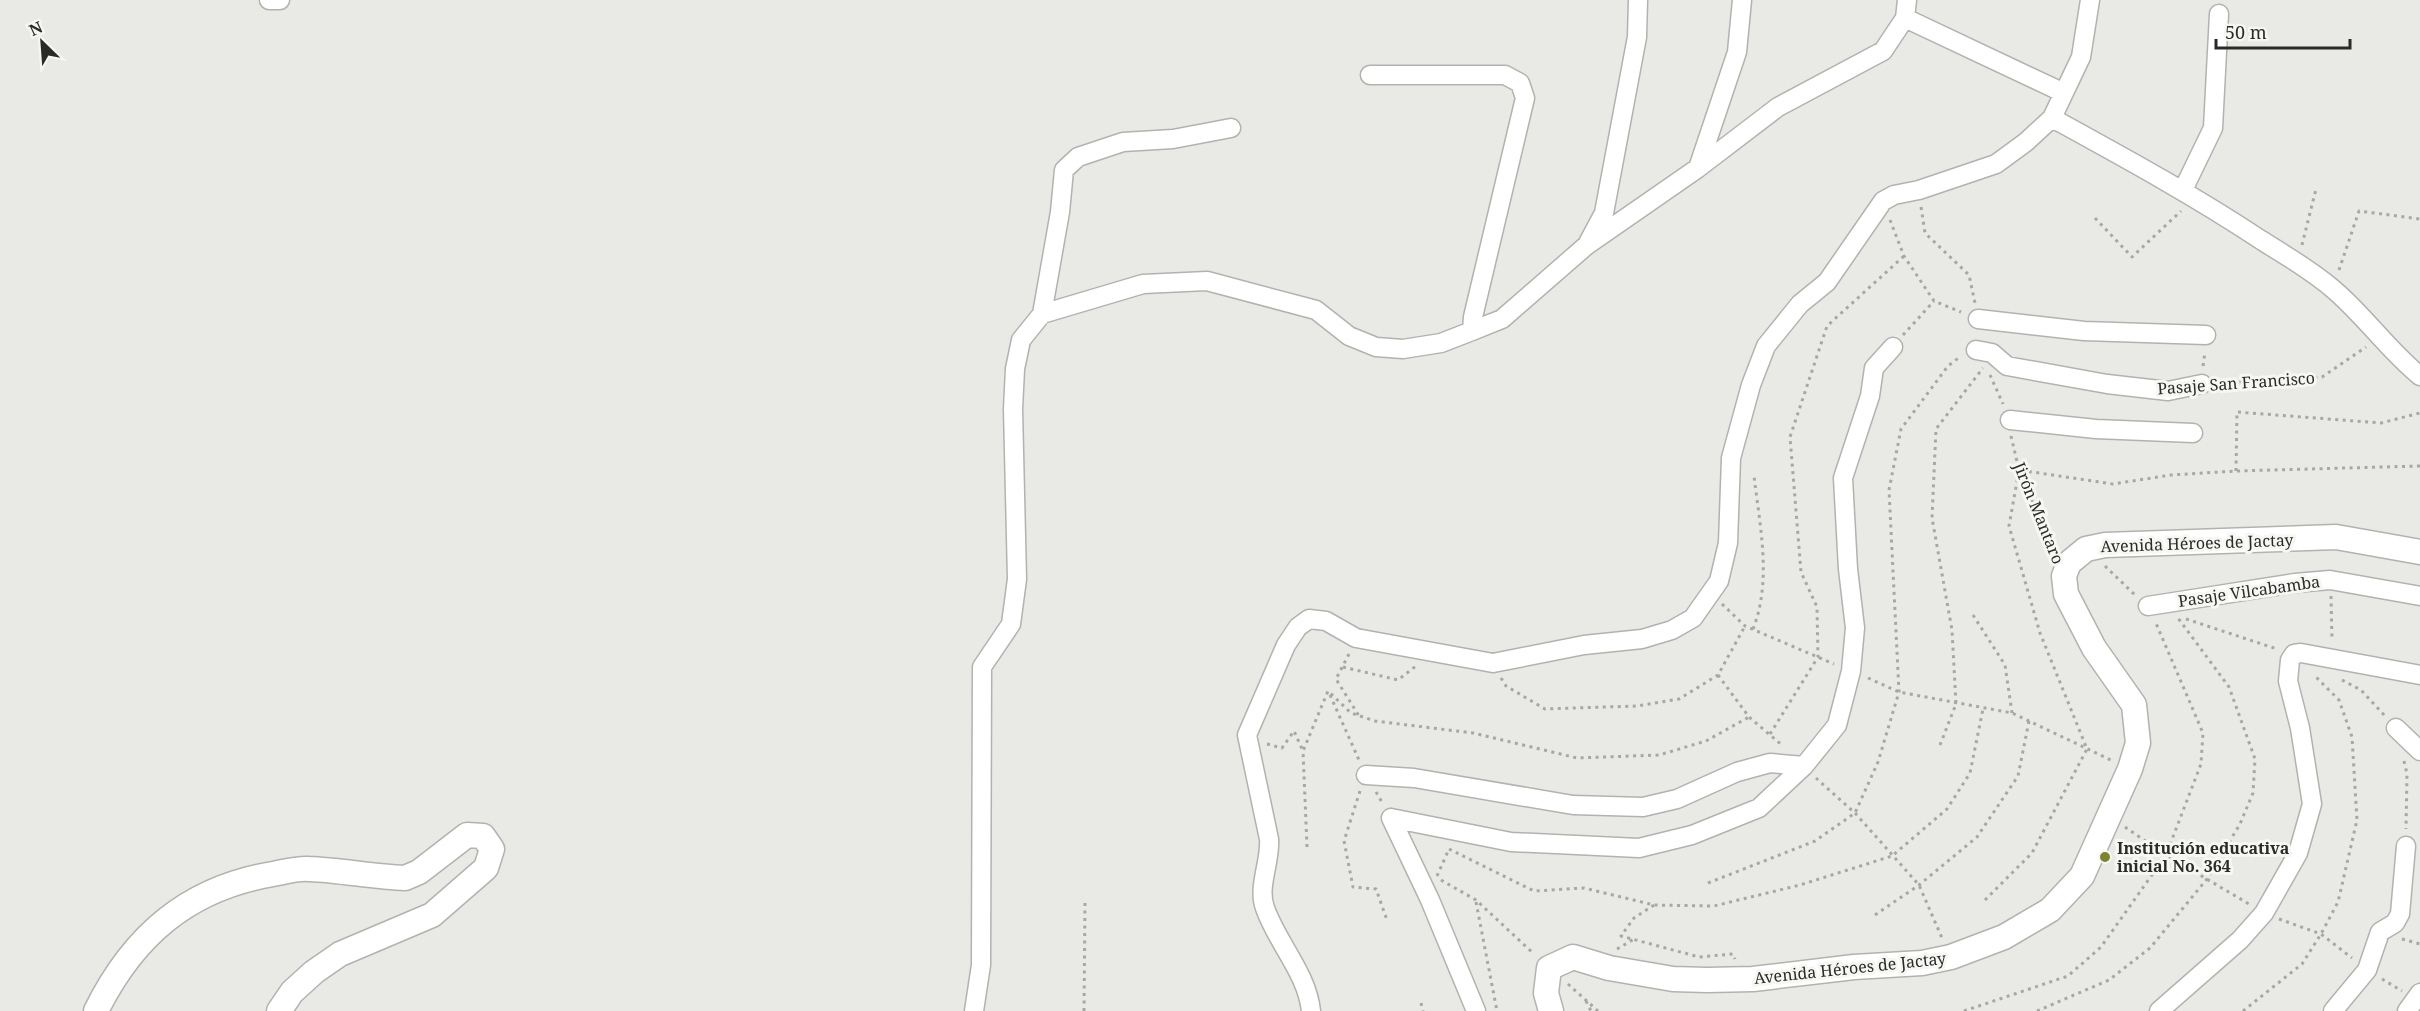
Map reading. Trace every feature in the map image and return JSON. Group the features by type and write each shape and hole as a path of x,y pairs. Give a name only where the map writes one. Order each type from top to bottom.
{"street":[{"path":"269,0 280,0"},
{"path":"1587,245 1604,213 1638,37 1638,0"},
{"path":"1698,168 1737,52 1742,0"},
{"path":"1311,1011 1301,978 1265,909 1262,896 1270,851 1269,839 1248,738 1286,645 1298,627 1309,619 1326,621 1356,639 1493,663 1584,645 1642,639 1672,630 1694,618 1719,581 1728,543 1731,458 1751,385 1766,346 1800,304 1827,282 1883,201 1894,195 1919,190 1996,164 2026,142 2052,118 2081,57 2090,0"},
{"path":"1042,314 1143,284 1207,281 1316,310 1349,336 1376,347 1402,349 1441,343 1502,319 1587,245 1698,168 1778,107 1883,51 1906,9 2064,93"},
{"path":"2190,193 2213,128 2219,14"},
{"path":"1370,75 1504,75 1520,83 1525,98 1473,317 1472,331"},
{"path":"2052,118 2190,193 2298,264 2333,289 2382,336 2403,362 2420,376"},
{"path":"974,1011 981,964 982,668 1011,624 1017,579 1013,409 1015,369 1021,340 1042,314 1060,212 1064,170 1078,157 1123,142 1173,138 1231,128"},
{"path":"1978,319 2084,331 2206,335"},
{"path":"1391,818 1511,842 1639,848 1692,835 1759,808 1804,766 1837,724 1851,671 1855,628 1848,569 1843,478 1870,396 1874,368 1893,347"},
{"name":"Pasaje San Francisco","path":"1981,358 1992,353 2007,366 2107,384 2168,391 2202,384"},
{"path":"2010,420 2096,429 2193,433"},
{"name":"Avenida Héroes de Jactay","path":"1549,968 1573,957 1609,968 1672,979 1753,979 1854,967 1922,963 1951,957 2031,923 2067,895 2082,876 2130,769 2138,743 2134,705 2094,648 2066,594 2064,576 2069,563 2086,549 2105,545 2336,537 2420,552"},
{"name":"Pasaje Vilcabamba","path":"2148,606 2295,583 2330,580 2420,596"},
{"path":"2159,1011 2246,933 2264,913 2298,853 2312,804 2300,728 2288,681 2290,660 2294,654 2301,653 2420,675"},
{"path":"2396,728 2420,751"},
{"path":"1366,775 1414,778 1573,805 1643,807 1677,799 1737,772 1770,763 1804,766"},
{"path":"1391,818 1430,900 1476,1011"},
{"path":"96,1011 114,976 152,930 199,897 245,879 307,869 405,878 419,872 467,835 483,836 492,849 486,868 432,915 340,954 314,972 292,992 279,1011"},
{"path":"2333,1011 2367,970 2380,932 2395,923 2400,914 2406,846"},
{"path":"1549,968 1546,993 1551,1011"},
{"path":"2407,1011 2420,993"}],"path":[{"path":"2298,264 2316,189"},
{"path":"1919,190 1925,233 1969,275 1978,319"},
{"path":"2095,218 2132,257 2190,193"},
{"path":"1883,201 1904,256 1934,301 1978,319"},
{"path":"2333,289 2359,212 2420,219"},
{"path":"1770,734 1818,657 1817,607 1802,572 1790,437 1827,326 1904,256"},
{"path":"1893,347 1934,301"},
{"path":"2202,384 2206,335"},
{"name":"Pasaje San Francisco","path":"2202,384 2272,378 2322,377 2382,336"},
{"path":"1940,745 1956,704 1952,630 1932,518 1936,429 1981,358"},
{"name":"Jirón Mantaro","path":"1981,358 2010,420 2012,442 2019,470 2064,576"},
{"path":"2236,471 2237,412 2381,423 2420,413"},
{"path":"1985,900 2032,853 2087,749 2040,633 2009,526 2019,470 2113,484 2172,475 2236,471 2420,466"},
{"path":"1753,629 1762,605 1763,561 1754,476"},
{"name":"Jirón Mantaro","path":"2086,549 2148,606"},
{"path":"1712,594 1745,626 1899,692 2012,713 2130,769"},
{"path":"1964,1011 2068,976 2101,947 2166,855 2201,764 2204,733 2148,606"},
{"path":"1973,615 2004,665 2012,713"},
{"path":"2037,1011 2109,980 2150,948 2206,879 2240,824 2253,793 2254,759 2229,687 2176,616 2294,654 2339,700 2352,737 2357,820 2338,902 2302,964 2243,1011"},
{"path":"1493,663 1506,687 1545,709 1637,706 1679,699 1718,675 1745,626"},
{"path":"1356,639 1336,679 1359,716"},
{"path":"1343,667 1398,680 1433,653"},
{"path":"1718,675 1749,717 1855,813 1919,885 1951,957"},
{"path":"2332,675 2361,690 2396,728 2407,774 2406,846"},
{"path":"1328,691 1351,713 1375,722 1473,733 1577,758 1659,755 1706,741 1749,717"},
{"path":"1303,751 1328,691"},
{"path":"1328,691 1366,775 1391,818"},
{"path":"1440,844 1534,891 1584,888 1654,905 1714,906 1800,885 1892,856 1947,809 1970,773 1983,709"},
{"path":"1875,915 1919,885 1977,837 2018,776 2029,722"},
{"path":"1248,738 1282,748 1294,731 1303,751 1307,847"},
{"path":"1366,775 1344,841 1353,887 1376,889 1387,920"},
{"path":"1449,849 1437,878 1476,900 1598,1011"},
{"path":"1476,900 1497,1011"},
{"path":"1084,1011 1085,902"},
{"path":"1654,905 1634,918 1621,936 1699,957 1733,954 1737,964"},
{"path":"1585,999 1591,1011"},
{"path":"1420,1003 1423,1011"}],"place":[{"name":"Institución educativa inicial No. 364","path":"2105,857"}]}
